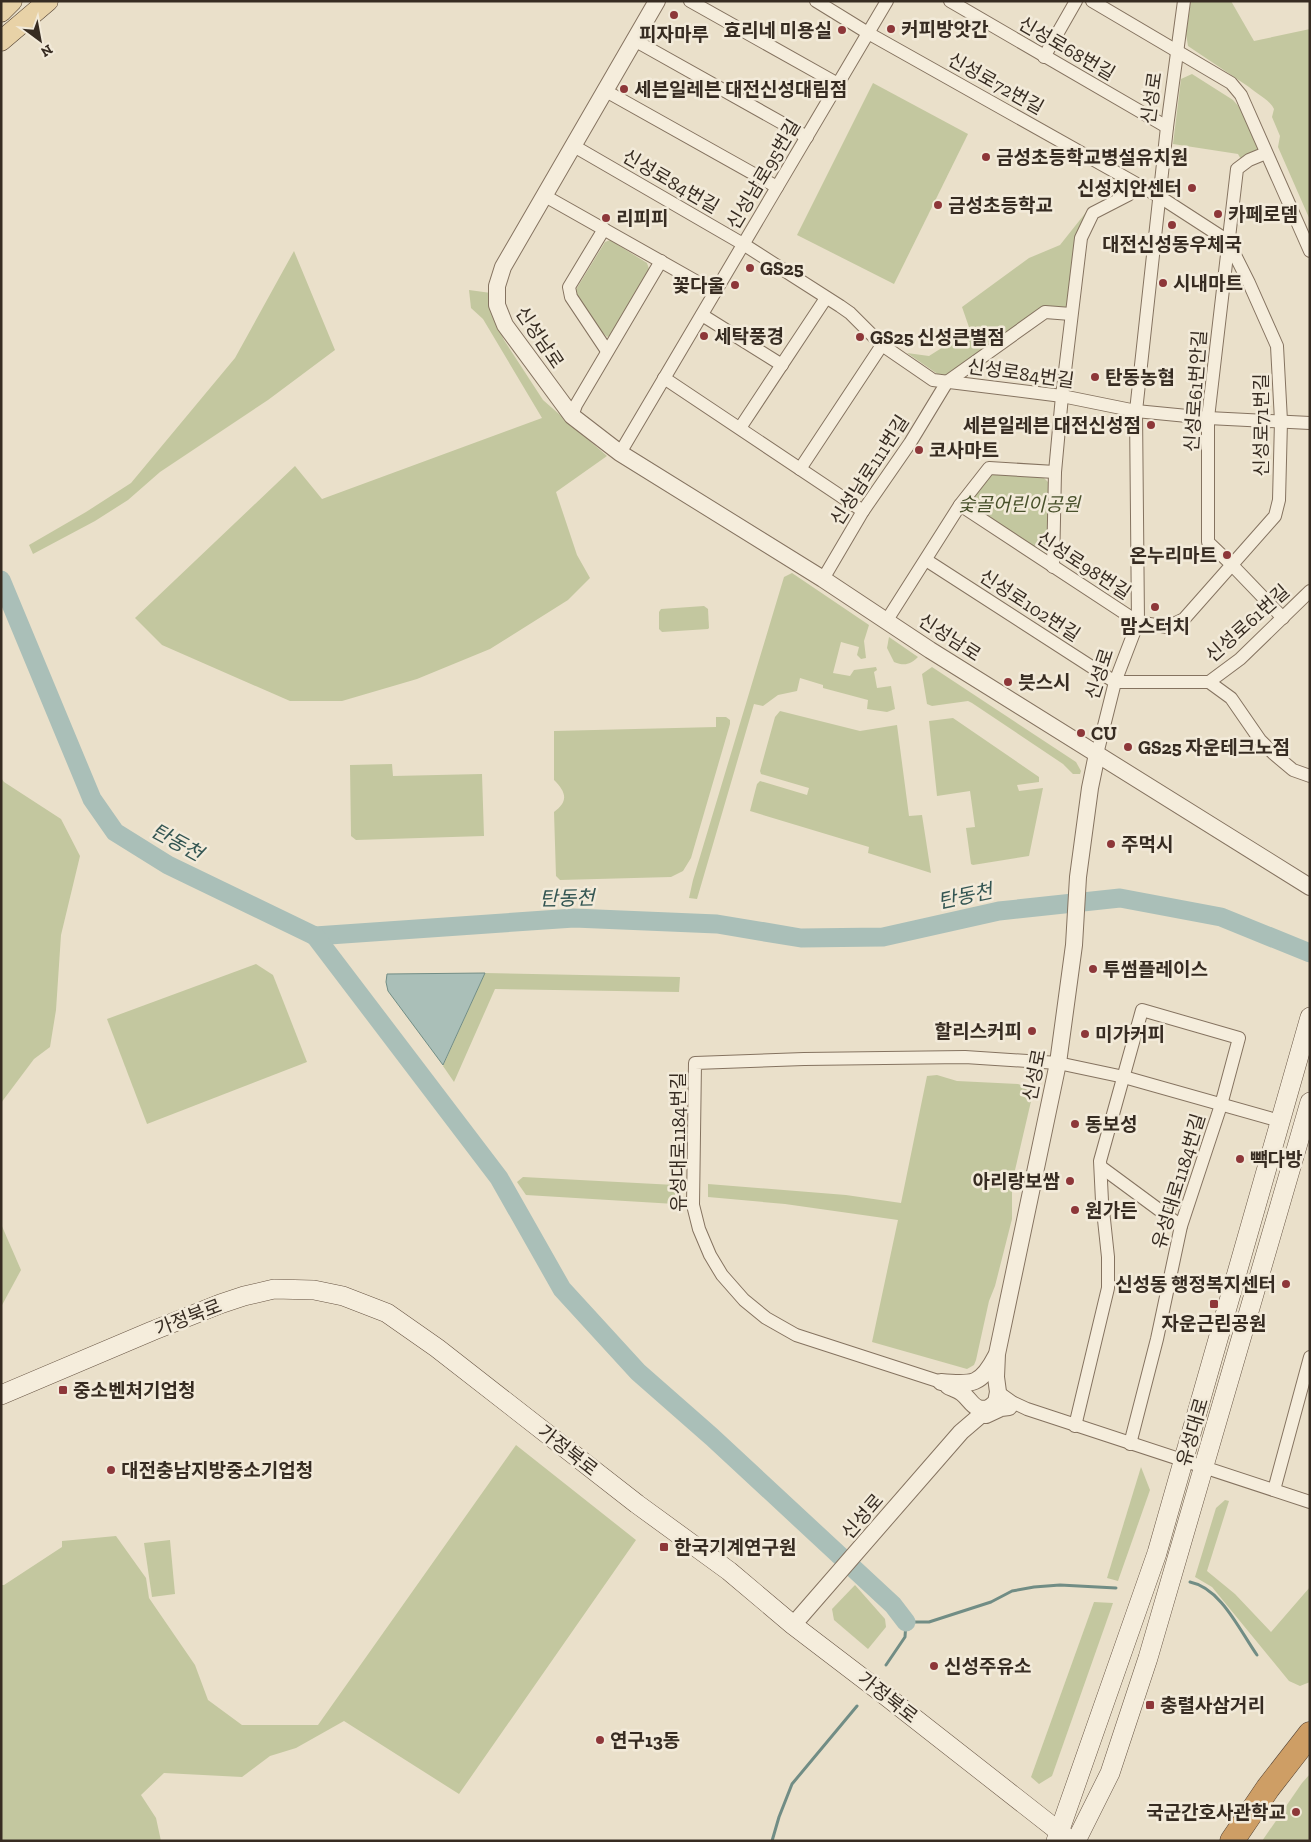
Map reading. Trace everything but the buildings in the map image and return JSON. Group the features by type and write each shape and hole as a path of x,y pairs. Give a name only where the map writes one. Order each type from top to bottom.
{"highway":[{"path":"1232,1841 1268,1788 1310,1734"},
{"path":"1250,1841 1280,1796 1310,1758"}],"main road":[{"path":"1,12 12,1"},
{"path":"1,42 48,1"},
{"name":"유성대로","path":"1062,1838 1157,1553 1310,1017"},
{"name":"유성대로","path":"1076,1841 1110,1773 1148,1658 1306,1131 1310,1102"},
{"name":"가정북로","path":"1,1395 152,1330 244,1296 274,1289 314,1290 344,1296 387,1314 437,1348 636,1504 729,1571 1062,1838"}],"street":[{"name":"신성남로","path":"658,1 604,90 503,267 497,286 496,305 505,325 572,416 620,453 888,620 930,650 1310,887"},
{"path":"690,1 838,84"},
{"name":"신성로72번길","path":"816,1 868,33 1160,197"},
{"name":"신성남로95번길","path":"620,453 887,1"},
{"name":"신성로68번길","path":"950,1 1167,127"},
{"path":"1044,57 1076,1"},
{"path":"1092,1 1231,83 1241,95 1310,251"},
{"name":"신성로","path":"995,1362 1058,1063 1074,945 1078,877 1096,754 1115,682 1138,622 1136,411 1167,127 1178,52 1179,26 1184,1"},
{"path":"634,40 807,136"},
{"path":"604,90 777,188"},
{"name":"신성로84번길","path":"572,145 743,244 826,298 850,314 882,345 933,380 1062,396 1136,411 1208,418 1310,423"},
{"name":"신성로61번안길","path":"1266,153 1250,160 1237,169 1208,418 1208,542 1283,618"},
{"path":"1053,567 1055,472 1071,314 1082,238 1093,213 1128,195 1138,185"},
{"path":"545,196 715,292"},
{"path":"1160,197 1228,241"},
{"path":"604,229 569,287 571,297 607,351"},
{"name":"신성로71번길","path":"1138,622 1167,627 1184,619 1275,516 1280,500 1280,373 1277,346 1228,241"},
{"path":"572,416 576,405 607,351 661,261"},
{"path":"740,428 826,298"},
{"path":"947,382 1045,312 1071,314"},
{"path":"702,315 782,365"},
{"path":"800,469 882,345"},
{"path":"664,378 863,511"},
{"name":"신성남로111번길","path":"823,579 863,511 910,443 947,382"},
{"path":"888,620 960,504 989,468 1055,472"},
{"name":"신성로98번길","path":"960,504 1138,622"},
{"name":"신성로102번길","path":"926,560 1115,682"},
{"name":"신성로61번길","path":"1115,682 1210,682 1240,659 1310,591"},
{"name":"신성로61번길","path":"1210,682 1230,698 1260,740 1274,754 1293,770 1310,776"},
{"name":"유성대로1184번길","path":"1075,1426 1108,1288 1108,1257 1100,1161 1142,1010 1239,1038 1222,1105 1181,1226 1157,1339 1130,1444"},
{"name":"유성대로1184번길","path":"947,1384 796,1335 766,1318 744,1300 722,1275 710,1255 693,1205 695,1063 804,1059 965,1057 1058,1063 1124,1077 1280,1120"},
{"path":"1101,1167 1181,1226"},
{"path":"1274,1490 1310,1357"},
{"path":"947,1384 977,1374 995,1362"},
{"path":"965,1427 973,1391 995,1362"},
{"path":"995,1362 1000,1400"},
{"path":"947,1384 962,1393 973,1391 990,1380 1000,1400"},
{"path":"947,1384 959,1400 965,1427"},
{"path":"973,1391 979,1409 1000,1400 1310,1502"},
{"path":"965,1427 1000,1400"},
{"name":"신성로","path":"794,1625 965,1427"}],"green space":[{"path":"1191,1 1231,1 1254,41 1310,29 1310,220 1278,147 1280,136 1272,117 1274,109 1272,106 1249,87 1188,46 1186,34"},
{"path":"1192,74 1233,100 1240,108 1260,152 1242,161 1238,154 1173,144 1181,79"},
{"path":"873,83 968,134 894,284 797,235"},
{"path":"1112,198 1091,213 1069,306 1063,310 1043,308 946,376 939,375 907,353 929,356 970,330 962,307 1029,258 1060,245 1087,211"},
{"path":"610,240 647,263 649,269 611,335 607,337 597,327 575,291 605,242"},
{"path":"294,251 335,350 268,400 160,472 128,500 95,521 33,554 29,545 131,483 235,358"},
{"path":"469,290 491,293 492,314 504,340 543,400 607,456 556,492 577,555 590,578 568,600 490,649 417,679 342,701 290,701 162,645 135,618 295,466 322,499 542,418 483,319 471,308"},
{"name":"숯골어린이공원","path":"991,473 1042,476 1050,484 1049,550 1046,553 1040,554 971,508 970,500"},
{"path":"792,573 869,625 864,641 866,658 861,659 857,655 859,647 841,642 833,673 850,676 854,670 876,667 877,670 874,672 877,688 891,686 895,709 887,712 867,709 868,700 823,688 823,685 800,678 797,691 778,695 763,706 754,704 697,899 689,898 784,577"},
{"path":"704,606 708,609 708,629 662,632 659,629 659,612 661,609"},
{"path":"889,637 918,657 907,664 894,662 887,648"},
{"path":"932,667 1076,762 1081,771 1080,774 1073,774 1063,764 968,701 932,706 927,704 922,674"},
{"path":"780,711 860,731 897,725 909,816 922,815 931,873 868,853 869,847 750,811 757,784 760,781 807,795 809,788 761,774 760,771 775,717"},
{"path":"716,717 726,717 730,720 730,724 691,858 683,871 671,877 560,880 556,876 554,812 562,804 564,796 554,780 554,731 716,727"},
{"path":"953,718 1039,777 1039,782 1017,785 1019,791 1043,788 1029,856 971,864 966,828 975,827 970,791 937,796 929,721"},
{"path":"392,764 393,776 482,774 484,836 356,840 351,836 350,765"},
{"path":"1,778 4,782 61,819 80,856 61,935 56,1010 50,1047 34,1059 1,1103"},
{"path":"256,964 273,975 307,1062 147,1124 107,1019"},
{"path":"485,973 680,977 679,992 495,989 454,1082 443,1066"},
{"path":"937,1075 957,1081 1018,1084 1024,1086 1032,1097 1012,1183 1012,1219 995,1286 989,1301 976,1360 974,1365 967,1369 872,1342 898,1220 785,1204 708,1197 708,1184 846,1195 901,1203 927,1076"},
{"path":"523,1177 675,1185 675,1204 526,1195 517,1182"},
{"path":"1,1224 21,1270 1,1307"},
{"path":"516,1445 636,1540 459,1794 344,1721 296,1748 270,1756 242,1777 164,1773 141,1795 156,1818 161,1841 1,1841 1,1585 4,1585 62,1547 62,1541 116,1536 146,1578 149,1598 195,1665 208,1700 242,1725 318,1725"},
{"path":"1141,1467 1150,1490 1118,1581 1107,1578"},
{"path":"1225,1500 1229,1501 1207,1571 1235,1594 1271,1632 1310,1587 1310,1682 1300,1686 1289,1681 1212,1587 1195,1577 1216,1508"},
{"path":"170,1540 175,1594 152,1597 144,1543"},
{"path":"855,1585 885,1619 886,1627 868,1649 834,1620 832,1609"},
{"path":"1094,1602 1113,1603 1052,1776 1039,1784 1031,1777"},
{"name":"국군간호사관학교","path":"1310,1774 1310,1841 1262,1841 1302,1783"}],"water":[{"path":"485,973 443,1065 388,991 387,974"}],"waterway":[{"name":"탄동천","path":"1,580 92,799 115,832 168,865 315,936 574,918 717,924 801,938 883,937 999,911 1120,898 1221,917 1310,953"},
{"path":"315,936 499,1178 562,1289 638,1372 712,1437 893,1605 906,1622"},
{"path":"1190,1582 1201,1586 1220,1601 1237,1623 1257,1655"},
{"path":"886,1665 905,1637 906,1622 929,1622 991,1602 1012,1591 1034,1587 1060,1585 1116,1588"},
{"path":"772,1841 792,1784 857,1706"}],"place":[{"name":"피자마루","path":"674,15"},
{"name":"커피방앗간","path":"891,29"},
{"name":"효리네 미용실","path":"842,30"},
{"name":"세븐일레븐 대전신성대림점","path":"624,89"},
{"name":"금성초등학교병설유치원","path":"986,157"},
{"name":"신성치안센터","path":"1192,188"},
{"name":"금성초등학교","path":"938,205"},
{"name":"카페로뎀","path":"1218,214"},
{"name":"리피피","path":"606,218"},
{"name":"대전신성동우체국","path":"1172,225"},
{"name":"GS25","path":"750,268"},
{"name":"시내마트","path":"1163,283"},
{"name":"꽃다울","path":"735,285"},
{"name":"세탁풍경","path":"704,336"},
{"name":"GS25 신성큰별점","path":"860,337"},
{"name":"탄동농협","path":"1095,377"},
{"name":"세븐일레븐 대전신성점","path":"1151,425"},
{"name":"코사마트","path":"919,450"},
{"name":"온누리마트","path":"1227,555"},
{"name":"맘스터치","path":"1155,607"},
{"name":"븟스시","path":"1008,682"},
{"name":"CU","path":"1081,733"},
{"name":"GS25 자운테크노점","path":"1128,747"},
{"name":"주먹시","path":"1111,844"},
{"name":"투썸플레이스","path":"1093,969"},
{"name":"할리스커피","path":"1032,1031"},
{"name":"미가커피","path":"1085,1034"},
{"name":"동보성","path":"1075,1124"},
{"name":"빽다방","path":"1240,1159"},
{"name":"아리랑보쌈","path":"1070,1181"},
{"name":"원가든","path":"1075,1210"},
{"name":"신성동 행정복지센터","path":"1286,1284"},
{"name":"자운근린공원","path":"1214,1304"},
{"name":"중소벤처기업청","path":"63,1390"},
{"name":"대전충남지방중소기업청","path":"111,1470"},
{"name":"한국기계연구원","path":"664,1547"},
{"name":"신성주유소","path":"934,1666"},
{"name":"충렬사삼거리","path":"1150,1705"},
{"name":"연구13동","path":"600,1740"},
{"name":"국군간호사관학교","path":"1296,1812"}]}
